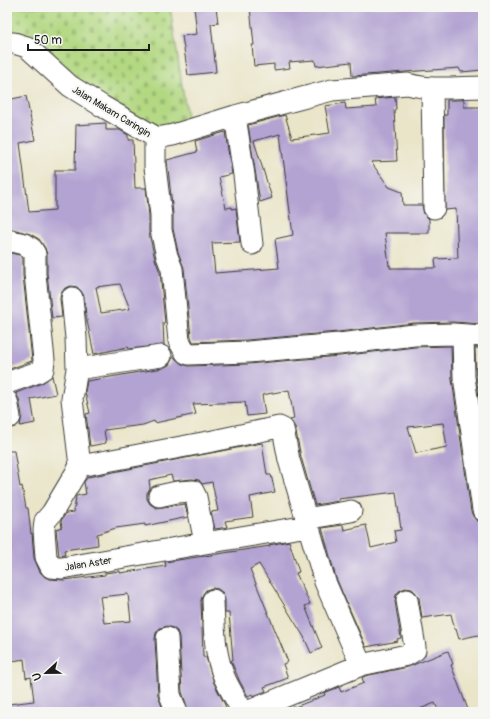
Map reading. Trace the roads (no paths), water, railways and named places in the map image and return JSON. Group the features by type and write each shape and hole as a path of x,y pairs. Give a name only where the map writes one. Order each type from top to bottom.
{"street":[{"name":"Jalan Makam Caringin","path":"7,43 14,43 27,47 70,86 154,136 173,135 295,99 332,90 408,84 417,87 432,88 483,87"},
{"path":"432,88 434,208"},
{"path":"244,114 244,175 252,244"},
{"path":"154,136 155,177 161,215 161,230 166,256 172,269 179,341 186,353 235,352 339,344 414,335 473,336 464,377 483,510"},
{"path":"7,240 24,244 32,248 35,254 35,274 44,360 43,369 7,383"},
{"path":"72,298 77,369 72,398 80,466 279,427 283,429 289,460 325,582 361,665"},
{"path":"77,369 162,356"},
{"path":"7,400 10,417 7,417"},
{"name":"Jalan Aster","path":"80,466 52,513 45,521 44,530 46,557 51,567 62,568 205,543 307,523 351,511"},
{"path":"159,496 177,492 193,491 196,497 205,543"},
{"path":"213,600 214,638 219,662 225,680 243,712"},
{"path":"247,712 361,665 407,655 415,650 407,600"},
{"path":"167,638 170,695 177,712"}]}
